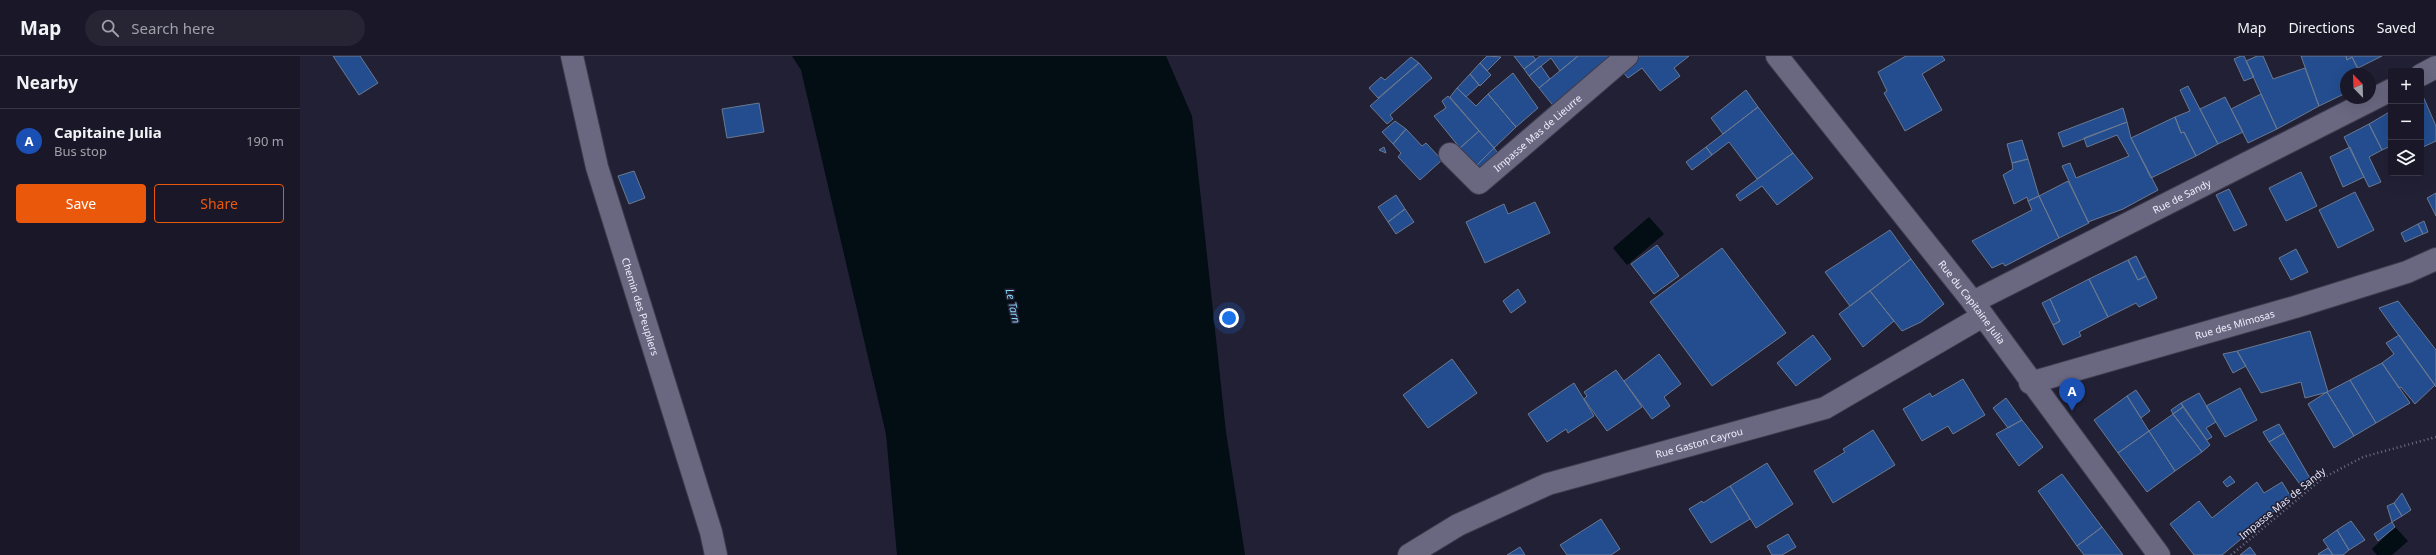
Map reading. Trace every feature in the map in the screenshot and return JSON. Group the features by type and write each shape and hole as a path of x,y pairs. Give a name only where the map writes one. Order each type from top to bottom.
{"street":[{"name":"Chemin des Peupliers","path":"572,56 596,167 711,532 716,555"},
{"name":"Impasse Mas de Lieurre","path":"1450,154 1479,183 1628,56"},
{"name":"Rue du Capitaine Julia","path":"1777,56 1978,309 2030,383 2159,555"},
{"path":"2424,73 2436,67"},
{"name":"Rue de Sandy","path":"1978,309 2388,92"},
{"name":"Rue des Mimosas","path":"2030,383 2295,307 2407,272 2436,259"},
{"name":"Rue Gaston Cayrou","path":"1409,555 1458,525 1548,484 1825,408 1978,309"}],"path":[{"name":"Impasse Mas de Sandy","path":"2231,555 2323,478 2363,457 2436,437"}],"water":[{"name":"Le Tarn","path":"792,56 1166,56 1192,116 1226,432 1245,555 897,555 886,434 801,70"},
{"path":"1649,217 1664,234 1627,265 1613,248"},
{"path":"2395,527 2408,541 2392,555 2377,555 2372,549"}],"building":[{"path":"333,56 360,56 378,83 359,95"},
{"path":"1487,56 1501,57 1487,71 1480,63"},
{"path":"1514,56 1533,56 1536,60 1524,69"},
{"path":"1540,56 1578,56 1560,71 1551,58 1529,76 1524,69"},
{"path":"1578,56 1618,56 1555,108 1539,88"},
{"path":"1640,56 1689,56 1674,68 1680,76 1660,91 1642,68 1628,78 1622,71"},
{"path":"1906,56 1942,56 1945,60 1922,74 1942,110 1905,131 1884,93 1887,91 1878,72"},
{"path":"2244,56 2254,77 2244,81 2234,59"},
{"path":"2257,56 2263,56 2273,79 2305,68 2319,106 2277,129 2246,61"},
{"path":"2301,56 2346,56 2347,60 2352,57 2357,68 2340,68 2340,96 2319,106"},
{"path":"2346,56 2382,56 2358,68 2352,57 2347,60"},
{"path":"1411,57 1419,63 1378,98 1369,88 1381,77 1385,80"},
{"path":"1419,63 1432,78 1390,115 1393,119 1387,124 1370,106"},
{"path":"1480,63 1491,75 1480,86 1470,74"},
{"path":"1541,66 1550,79 1539,88 1529,76"},
{"path":"1513,73 1538,108 1516,127 1488,94"},
{"path":"1470,74 1479,85 1466,97 1457,88"},
{"path":"2188,86 2218,144 2196,156 2184,132 2181,133 2175,117 2190,111 2180,90"},
{"path":"1457,88 1476,106 1488,94 1516,127 1494,148 1450,97"},
{"path":"1746,90 1758,107 1723,134 1711,118"},
{"path":"2261,94 2277,129 2248,143 2231,109"},
{"path":"1448,96 1479,131 1460,148 1434,116 1446,108 1442,101"},
{"path":"2225,97 2243,132 2218,144 2200,109"},
{"path":"2424,99 2436,126 2436,141 2424,147"},
{"path":"759,103 764,132 727,138 722,109"},
{"path":"1758,107 1793,153 1757,179 1729,142 1712,155 1706,147"},
{"path":"2123,108 2127,122 2063,147 2058,133"},
{"path":"2388,113 2388,147 2382,150 2369,124"},
{"path":"2175,117 2181,133 2184,132 2196,156 2151,178 2131,138"},
{"path":"1395,121 1406,129 1393,144 1382,132"},
{"path":"2127,122 2131,138 2158,190 2123,209 2088,222 2062,166 2070,163 2076,178 2129,156 2117,135 2087,147 2084,138"},
{"path":"2369,124 2382,150 2369,157 2381,182 2369,187 2344,137"},
{"path":"1406,129 1422,146 1426,143 1442,160 1420,180 1398,157 1401,153 1393,144"},
{"path":"1479,131 1494,148 1475,167 1460,148"},
{"path":"2022,140 2028,159 2012,163 2007,144"},
{"path":"1384,147 1386,153 1379,150"},
{"path":"1706,147 1712,155 1692,170 1686,162"},
{"path":"2350,147 2364,177 2343,187 2330,157"},
{"path":"1494,148 1498,153 1479,171 1475,167"},
{"path":"1793,153 1813,178 1777,205 1762,186 1740,201 1736,195"},
{"path":"2028,159 2039,196 2028,201 2027,197 2014,204 2003,175 2013,169 2012,163"},
{"path":"634,171 645,198 629,204 618,176"},
{"path":"2301,172 2317,206 2286,221 2269,188"},
{"path":"2068,181 2089,223 2059,238 2039,196"},
{"path":"2229,189 2247,225 2234,231 2216,195"},
{"path":"2355,192 2374,230 2338,248 2319,210"},
{"path":"2436,193 2436,216 2427,198"},
{"path":"1396,195 1405,209 1388,222 1378,207"},
{"path":"2039,196 2059,238 2005,266 2003,263 1992,268 1972,241 2032,210 2028,201"},
{"path":"1535,202 1550,233 1485,263 1466,222 1504,204 1508,214"},
{"path":"1405,209 1414,222 1396,234 1388,222"},
{"path":"2424,221 2428,232 2423,234 2418,224"},
{"path":"2418,224 2423,234 2405,242 2401,233"},
{"path":"1890,230 1911,259 1850,306 1825,272"},
{"path":"1657,245 1679,276 1654,294 1631,264"},
{"path":"1722,248 1786,333 1712,386 1650,302"},
{"path":"2296,249 2308,272 2291,280 2279,258"},
{"path":"2136,256 2146,276 2138,280 2128,260"},
{"path":"1911,259 1944,304 1921,322 1902,331 1870,291"},
{"path":"2128,260 2138,280 2146,276 2157,298 2139,307 2136,303 2108,317 2089,279"},
{"path":"2089,279 2108,317 2079,332 2081,336 2063,345 2053,325 2060,321 2050,299"},
{"path":"1518,289 1526,302 1511,313 1503,301"},
{"path":"1870,291 1894,321 1863,347 1839,314"},
{"path":"2050,299 2060,321 2053,325 2042,303"},
{"path":"2398,301 2436,350 2436,387 2379,308"},
{"path":"2310,331 2328,392 2305,398 2301,382 2261,393 2237,351"},
{"path":"1813,335 1831,359 1796,386 1777,363"},
{"path":"2399,335 2435,385 2415,404 2401,387 2399,388 2382,363 2394,354 2386,343"},
{"path":"2237,351 2246,366 2233,373 2223,354"},
{"path":"1659,354 1681,384 1664,397 1670,406 1652,419 1624,381"},
{"path":"1452,359 1477,393 1428,428 1403,395"},
{"path":"2382,363 2410,403 2376,423 2350,380"},
{"path":"1616,370 1642,407 1607,431 1584,399 1587,396 1584,392"},
{"path":"1963,379 1985,415 1953,434 1948,426 1922,441 1903,409 1930,393 1932,397"},
{"path":"2350,380 2376,423 2354,436 2327,392"},
{"path":"1574,383 1594,416 1568,433 1566,429 1547,442 1528,414"},
{"path":"2240,388 2257,420 2225,437 2206,406"},
{"path":"2136,390 2150,411 2141,418 2127,396"},
{"path":"2327,392 2354,436 2334,448 2308,404"},
{"path":"2199,393 2216,422 2206,428 2212,437 2207,440 2181,403"},
{"path":"2127,396 2149,431 2118,453 2094,420"},
{"path":"2006,398 2022,420 2008,428 1993,408"},
{"path":"2181,403 2183,407 2173,414 2171,410"},
{"path":"2183,407 2210,445 2202,452 2173,414"},
{"path":"2173,414 2202,452 2175,471 2149,431"},
{"path":"2022,420 2043,447 2019,466 1996,434"},
{"path":"2279,424 2284,433 2269,442 2263,432"},
{"path":"1873,430 1895,465 1833,503 1814,471 1845,452 1843,449"},
{"path":"2149,431 2175,471 2147,492 2118,453"},
{"path":"2284,433 2311,480 2302,487 2269,442"},
{"path":"1767,463 1793,504 1756,528 1730,486"},
{"path":"2062,474 2102,527 2077,546 2038,491"},
{"path":"2230,476 2235,482 2227,487 2223,482"},
{"path":"2257,482 2264,493 2282,482 2291,497 2222,555 2194,555 2170,524 2199,501 2212,518"},
{"path":"1730,486 1750,519 1711,543 1689,509 1702,501 1703,503"},
{"path":"2402,493 2411,510 2402,516 2394,503"},
{"path":"2394,503 2402,516 2392,522 2387,506"},
{"path":"1601,519 1620,549 1611,555 1567,555 1560,545"},
{"path":"2351,521 2365,540 2349,550 2337,530"},
{"path":"2392,522 2395,527 2378,541 2374,534"},
{"path":"2102,527 2123,555 2084,555 2077,546"},
{"path":"2337,530 2349,550 2343,555 2333,555 2323,540"},
{"path":"1788,534 1796,547 1782,555 1772,555 1767,546"},
{"path":"1520,547 1525,555 1507,555"},
{"path":"2250,547 2256,555 2240,555"},
{"path":"2328,548 2333,555 2318,554"}],"place":[{"name":"Capitaine Julia","path":"2072,411"}]}
